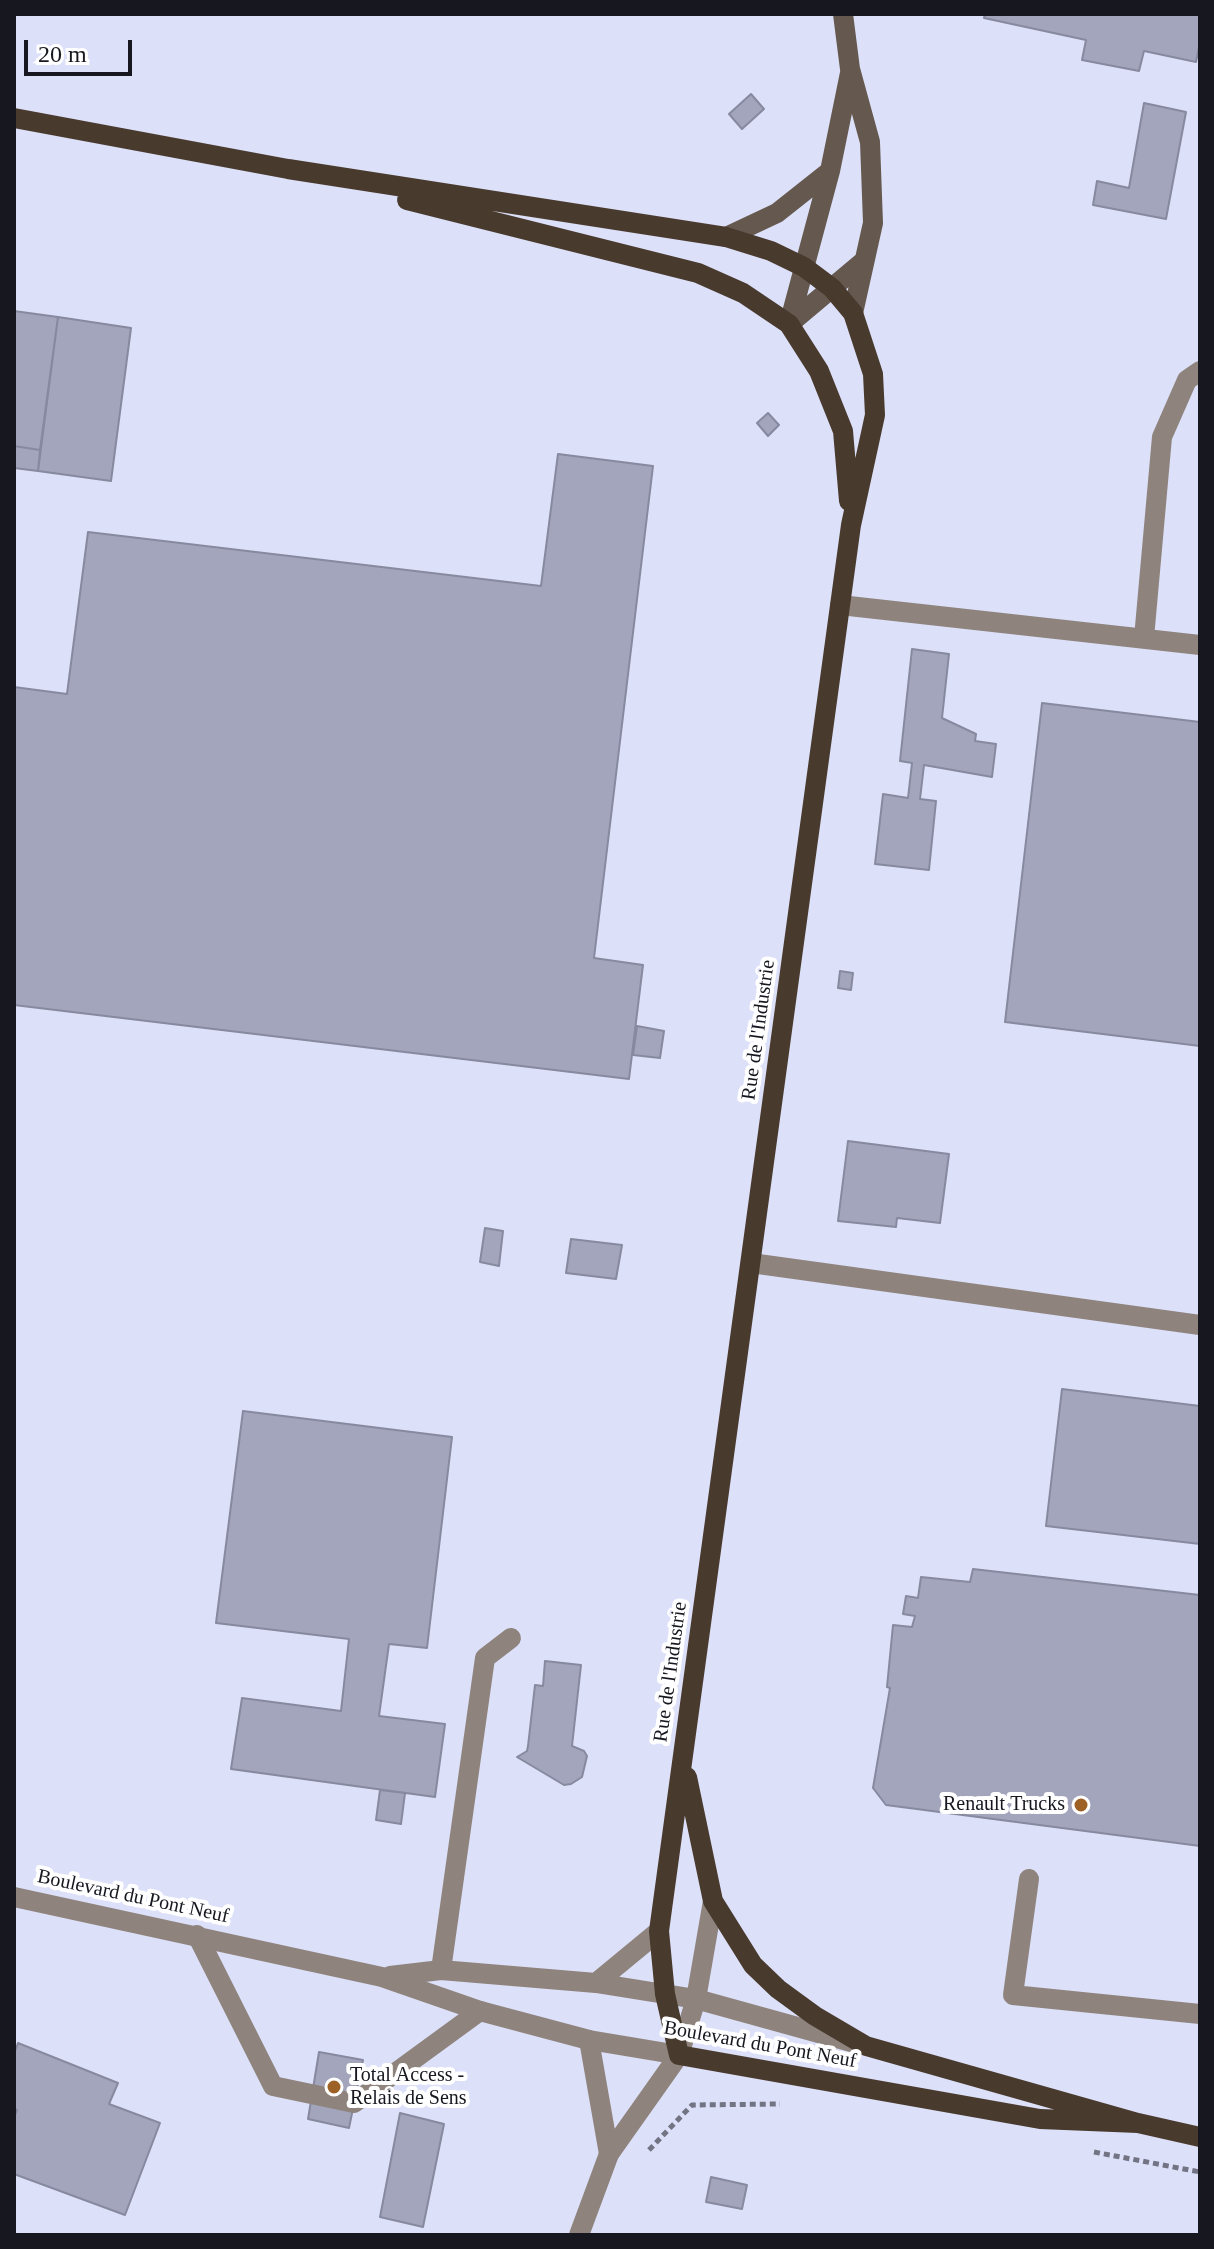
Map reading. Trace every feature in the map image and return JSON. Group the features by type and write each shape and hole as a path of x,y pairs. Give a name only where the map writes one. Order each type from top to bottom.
{"main road":[{"path":"843,14 850,69 870,142 873,223 853,313"},
{"path":"789,324 830,171 850,69"},
{"path":"14,118 288,169 726,237 771,251 804,267 832,288 853,313"},
{"path":"288,169 698,273 743,293 789,324 819,371 843,431 851,525"},
{"path":"726,237 777,213 830,171"},
{"path":"789,324 864,261"},
{"name":"Rue de l'Industrie","path":"679,2055 665,1994 659,1931 851,525 875,415 873,374 853,313"},
{"name":"Rue de l'Industrie","path":"683,1758 713,1901"},
{"name":"Boulevard du Pont Neuf","path":"713,1901 753,1965 778,1989 815,2016 866,2046 1138,2123 1200,2137"},
{"name":"Boulevard du Pont Neuf","path":"679,2055 1040,2119 1138,2123"}],"street":[{"path":"1144,638 1162,437 1187,380 1200,371"},
{"path":"840,605 1200,645"},
{"path":"751,1263 1200,1325"},
{"path":"441,1970 485,1658 511,1638"},
{"path":"1029,1879 1013,1995 1200,2014"},
{"name":"Boulevard du Pont Neuf","path":"14,1897 382,1977 480,2011 589,2040 679,2055"},
{"path":"579,2235 609,2154 679,2055 696,1999 713,1901"},
{"path":"596,1983 659,1931"},
{"path":"197,1935 273,2086 354,2103 480,2011"},
{"name":"Boulevard du Pont Neuf","path":"382,1977 441,1970 596,1983 696,1999 866,2046"},
{"path":"589,2040 609,2154"}],"path":[{"path":"1079,2149 1200,2172"}],"building":[{"path":"985,14 1200,14 1200,42 1196,62 1144,51 1139,71 1082,60 1086,40 984,18"},
{"path":"751,94 764,109 742,129 729,114"},
{"path":"1144,103 1186,112 1166,219 1093,205 1097,181 1129,188"},
{"path":"14,311 58,317 40,450 14,446"},
{"path":"58,317 131,328 111,481 38,471"},
{"path":"768,413 779,425 768,436 757,423"},
{"path":"14,446 40,450 38,471 14,468"},
{"path":"558,454 653,466 594,958 643,965 629,1079 14,1005 14,687 67,694 88,532 541,586"},
{"path":"912,649 949,654 942,718 976,734 975,741 996,744 992,777 924,765 920,799 936,801 929,870 875,864 883,794 908,798 912,763 900,761"},
{"path":"1042,703 1200,722 1200,1046 1005,1022"},
{"path":"840,971 853,973 851,990 838,988"},
{"path":"637,1026 664,1031 660,1058 633,1055"},
{"path":"848,1141 949,1154 940,1223 897,1218 896,1227 838,1221"},
{"path":"485,1228 503,1231 499,1266 480,1262"},
{"path":"571,1239 622,1245 616,1279 566,1273"},
{"path":"1062,1389 1200,1406 1200,1544 1046,1526"},
{"path":"243,1411 452,1437 427,1648 389,1644 379,1716 445,1724 435,1797 231,1769 242,1698 341,1711 349,1639 216,1623"},
{"path":"973,1569 1200,1595 1200,1846 886,1805 873,1788 890,1688 887,1687 893,1625 912,1627 915,1616 903,1614 906,1596 918,1598 921,1577 970,1582"},
{"path":"545,1661 581,1665 572,1746 584,1751 587,1756 582,1777 571,1784 564,1785 517,1757 527,1751 535,1685 543,1686"},
{"path":"380,1790 405,1793 401,1824 376,1820"},
{"path":"18,2043 118,2083 109,2104 160,2123 125,2215 14,2174 14,2118 17,2110 14,2108 14,2054"},
{"path":"319,2052 363,2060 349,2128 308,2119"},
{"path":"400,2113 444,2124 423,2227 380,2217"},
{"path":"711,2177 747,2185 742,2209 706,2202"}],"place":[{"name":"Renault Trucks","path":"1081,1805"},
{"name":"Total Access - Relais de Sens","path":"334,2087"}]}
